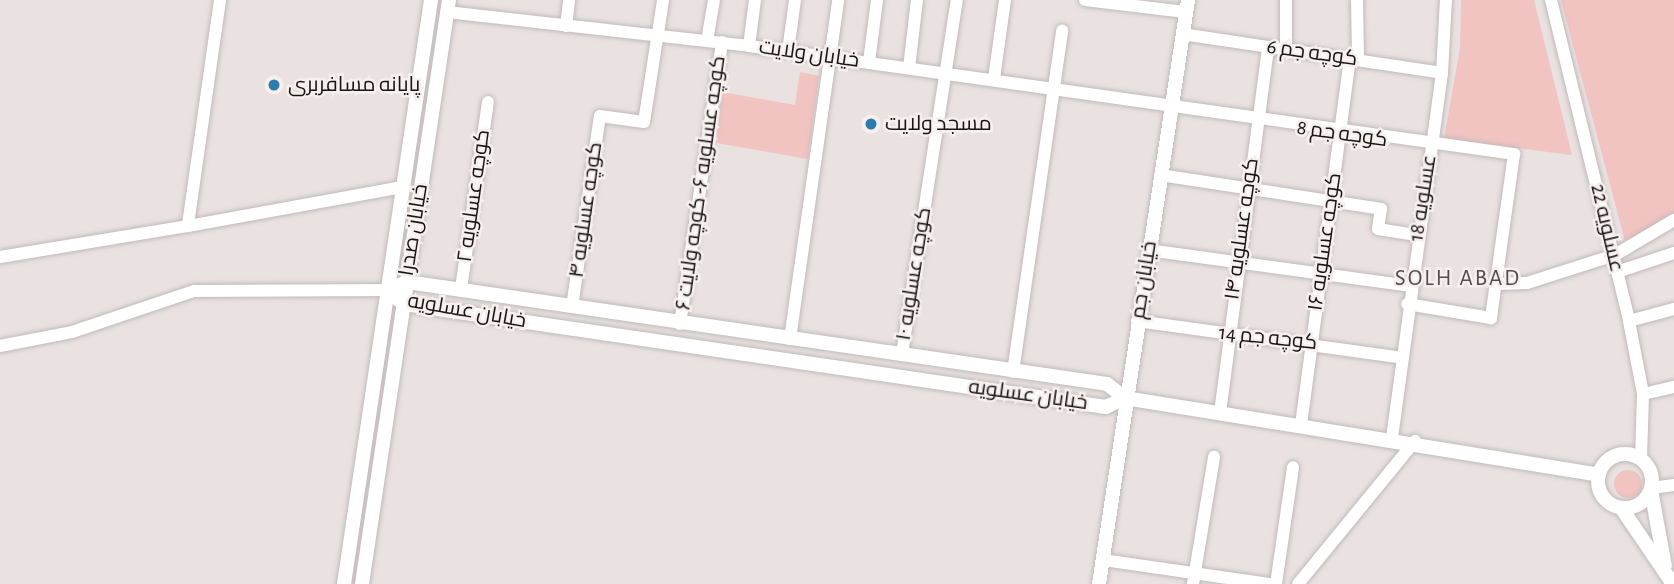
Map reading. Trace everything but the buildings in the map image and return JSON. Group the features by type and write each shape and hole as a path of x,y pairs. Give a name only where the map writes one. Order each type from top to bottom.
{"street":[{"path":"188,226 220,0"},
{"name":"خیابان صدرا","path":"344,584 431,0"},
{"path":"566,26 569,0"},
{"path":"658,37 663,0"},
{"path":"707,41 714,0"},
{"path":"750,46 755,0"},
{"path":"788,51 795,0"},
{"path":"790,339 838,0"},
{"path":"869,62 877,0"},
{"path":"909,68 917,0"},
{"name":"کوچه عسلویه ۱۰","path":"902,354 957,0"},
{"path":"994,79 1005,0"},
{"path":"1085,0 1186,6"},
{"path":"1286,0 1286,49"},
{"name":"کوچه عسلویه ۱۶","path":"1301,425 1329,202 1354,59 1357,0"},
{"name":"عسلویه 18","path":"1392,438 1398,357 1442,73 1446,0"},
{"name":"عسلویه 22","path":"1551,0 1629,321 1643,394 1641,459"},
{"name":"خیابان صدرا","path":"362,584 448,6"},
{"name":"خیابان ولایت","path":"448,6 566,26 788,51 1171,106"},
{"name":"خیابان جم","path":"1099,584 1186,6"},
{"path":"1013,372 1062,30"},
{"name":"کوچه جم 6","path":"1182,34 1442,73"},
{"name":"کوچه عسلویه ۴","path":"572,307 600,116 644,122 658,37"},
{"name":"کوچه عسلویه ۶- کوچه ولایت ۶","path":"680,324 722,43"},
{"name":"کوچه عسلویه ۱۴","path":"1220,412 1227,334 1268,47"},
{"path":"421,69 438,71"},
{"name":"کوچه عسلویه ۲","path":"461,289 488,102"},
{"name":"کوچه جم 8","path":"1171,106 1257,123 1514,154 1496,284"},
{"path":"1160,174 1247,191 1381,209 1378,229 1417,235"},
{"path":"0,257 403,187"},
{"path":"1407,304 1490,318 1496,284 1527,283 1615,255 1674,220"},
{"path":"1149,250 1409,286"},
{"path":"1617,272 1674,253"},
{"name":"خیابان عسلویه","path":"1125,398 1106,407 403,304 388,290 407,282 461,289 680,324 1107,384 1125,398 1392,438 1599,475"},
{"path":"0,346 72,332 194,292 388,290"},
{"path":"1629,321 1674,309"},
{"name":"کوچه جم 14","path":"1137,321 1227,334 1312,341 1398,357"},
{"path":"1643,394 1674,387"},
{"path":"1298,584 1415,442"},
{"path":"1616,456 1641,459 1668,544 1671,580 1622,509 1605,501 1599,475 1616,456"},
{"path":"1194,579 1214,457"},
{"path":"1276,584 1293,467"},
{"path":"1622,509 1640,505 1651,489 1674,485"},
{"path":"1102,560 1194,579 1270,584"}],"shaded area":[{"path":"1461,0 1534,0 1572,155 1444,139 1460,48"},
{"path":"1561,0 1674,0 1674,214 1625,241"},
{"path":"800,72 819,76 808,159 716,143 722,92 795,105"},
{"path":"1628,470 1638,474 1642,484 1638,494 1628,498 1618,494 1614,484 1618,474"}],"place":[{"name":"پایانه مسافربری","path":"274,85"},
{"name":"مسجد ولایت","path":"871,124"}],"district":[{"name":"SOLH ABAD","path":"1458,279"}]}
